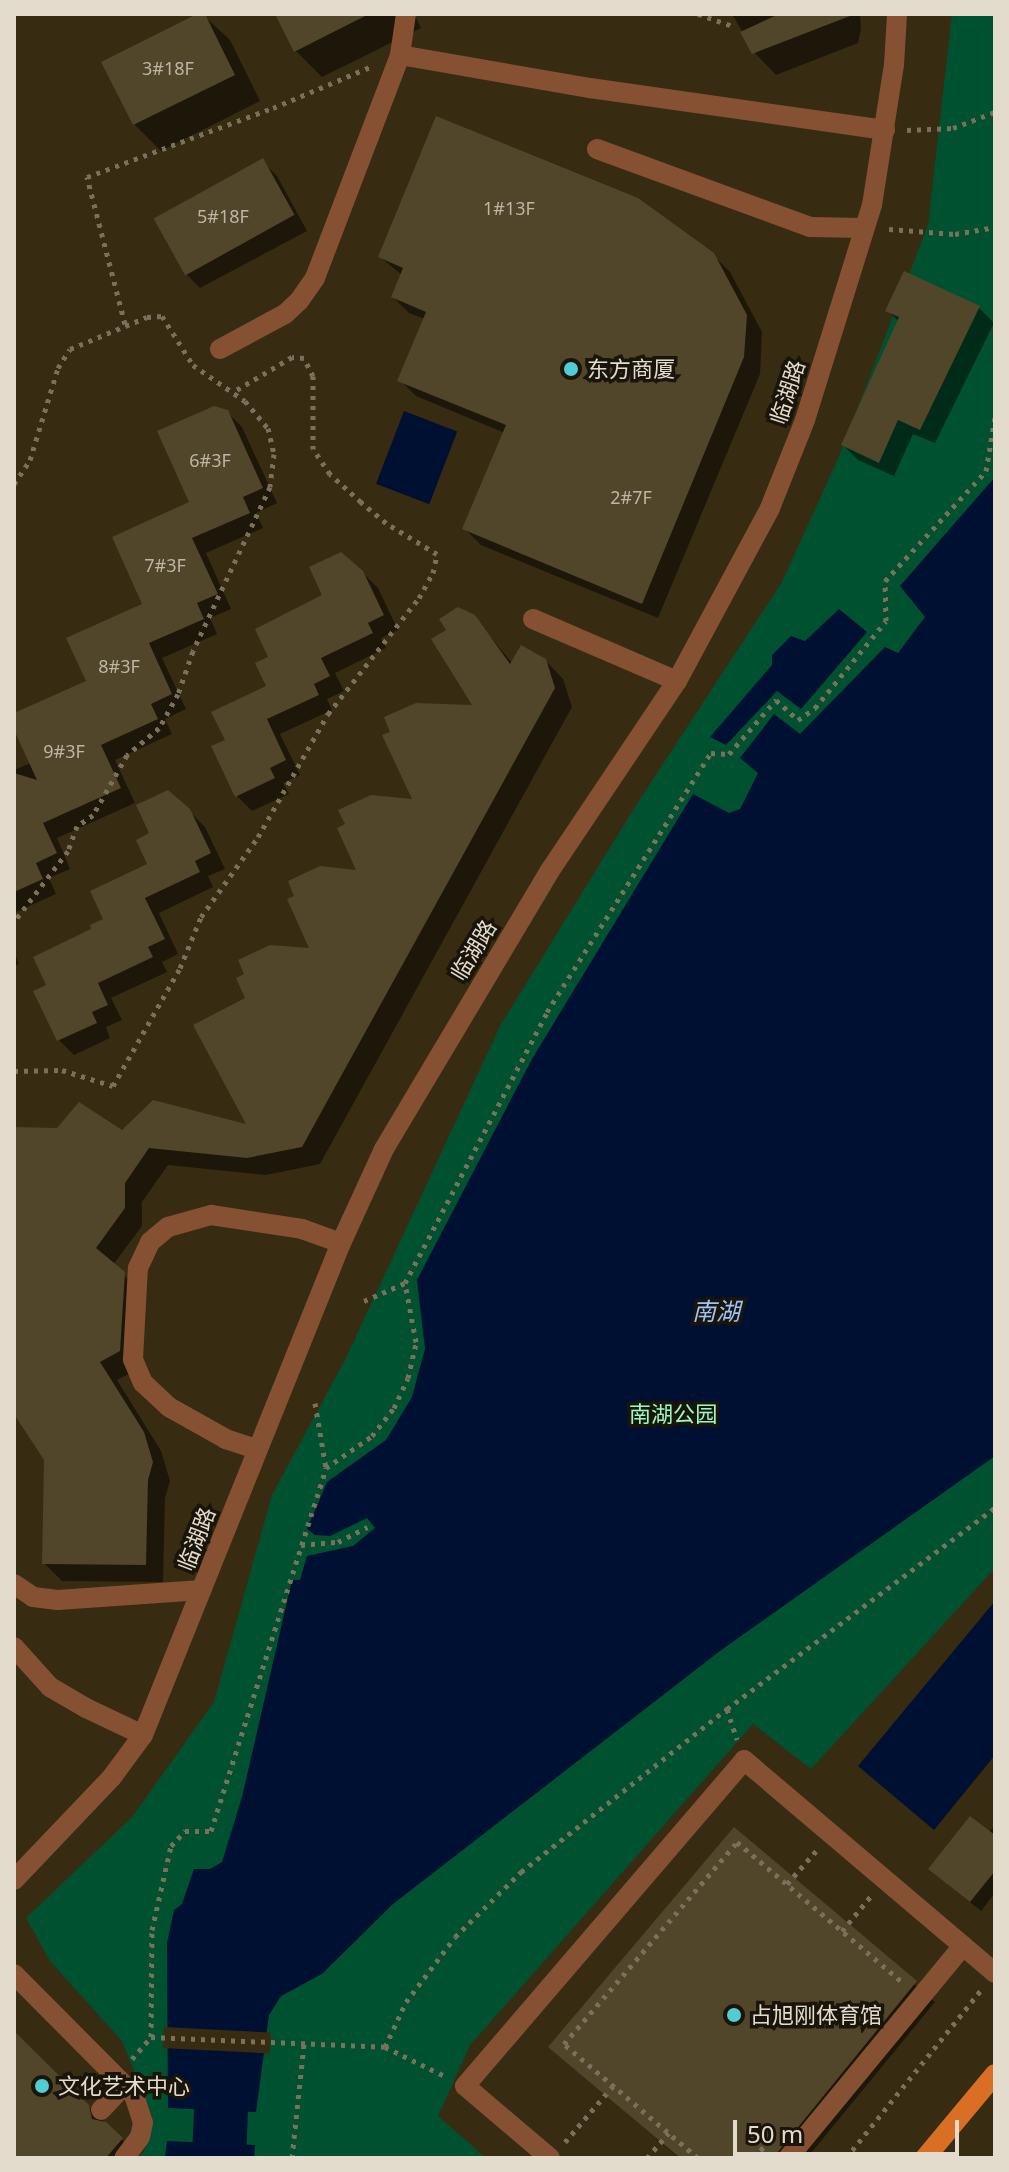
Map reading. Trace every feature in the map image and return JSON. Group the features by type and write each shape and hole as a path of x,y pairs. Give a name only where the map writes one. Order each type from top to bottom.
{"main road":[{"path":"925,2158 995,2074"}],"street":[{"path":"220,349 285,314 299,301 315,278 400,55 406,14"},
{"name":"临湖路","path":"14,1880 112,1777 143,1735 256,1449 341,1243 384,1149 549,872 677,681 770,508 805,420 864,228 885,130 897,14"},
{"path":"400,55 590,88 885,130"},
{"path":"597,149 810,227 864,228"},
{"path":"533,619 677,681"},
{"path":"256,1449 226,1439 169,1407 143,1383 133,1359 138,1268 150,1242 168,1227 211,1215 302,1229 341,1243"},
{"path":"14,1584 33,1597 58,1600 202,1590"},
{"path":"14,1647 50,1687 143,1735"},
{"path":"556,2152 465,2086 744,1760 963,1946 990,1979"},
{"path":"788,2158 963,1946"},
{"path":"14,1974 134,2095 143,2123 140,2137 124,2158"},
{"path":"101,2110 124,2085"}],"path":[{"path":"698,14 733,26"},
{"path":"125,324 87,177 273,108 400,55"},
{"path":"885,130 953,128 995,112"},
{"path":"864,228 955,234 995,227"},
{"path":"14,484 30,460 58,368 70,349 125,324 162,316 193,365 233,392 268,428 274,454 270,487 193,651 178,694 159,728 127,755 93,815 77,826 68,851 14,922"},
{"path":"14,1071 62,1070 113,1086 180,968 201,917 258,837 328,714 419,598 433,573 437,554 386,523 361,502 330,474 313,449 313,376 304,358 292,357 233,392"},
{"path":"326,1468 372,1436 394,1408 408,1378 416,1342 405,1283 547,1012 711,753 729,754 776,700 798,720 815,708 886,621 885,581 986,471 995,417"},
{"path":"364,1301 405,1283"},
{"path":"315,1403 326,1468 211,1831 185,1831 171,1846 152,1930 151,2037 385,2047 465,2086"},
{"path":"385,2047 406,2002 455,1937 521,1872 727,1709 995,1508"},
{"path":"301,1545 338,1542 367,1527"},
{"path":"787,1884 831,1834"},
{"path":"698,2158 564,2044 737,1842 904,1983 894,1995"},
{"path":"842,1931 884,1879"},
{"path":"846,2158 990,1979"},
{"path":"292,2158 304,2043"},
{"path":"556,2152 613,2086"},
{"path":"647,2158 669,2133"},
{"path":"754,2158 774,2135"}],"green space":[{"name":"南湖","path":"952,14 995,14 995,1568 811,1769 753,1724 470,2045 438,2116 486,2158 138,2158 144,2152 152,2115 122,2041 50,1961 26,1918 133,1816 214,1702 272,1495 346,1358 500,1026 638,802 782,582 840,454 928,225"}],"water":[{"path":"404,411 457,431 429,504 376,484"},
{"name":"南湖","path":"995,477 995,1456 720,1651 393,1904 322,1974 281,1996 269,2015 256,2112 168,2108 167,1943 174,1910 182,1904 194,1869 210,1869 222,1862 242,1797 292,1580 300,1580 307,1556 353,1546 375,1528 367,1518 330,1536 315,1535 307,1529 327,1482 386,1440 412,1397 425,1349 417,1280 532,1059 693,794 729,813 740,809 758,773 740,758 774,714 800,734 885,647 898,653 925,617 900,586"},
{"path":"839,609 867,632 801,709 777,691 726,745 710,737 772,665 772,655 791,636 805,641"},
{"path":"995,1601 995,1755 934,1830 858,1766"},
{"path":"167,2141 255,2145 254,2158 165,2158"}],"pier":[{"path":"164,2027 271,2033 270,2054 163,2048"}],"building":[{"path":"197,14 205,14 235,75 133,125 101,62"},
{"path":"275,14 369,14 294,52"},
{"path":"779,14 850,16 752,54 740,32"},
{"name":"东方商厦","path":"436,116 638,198 714,253 747,315 744,357 642,604 462,529 506,425 397,381 426,312 391,297 403,268 378,257"},
{"path":"263,158 295,215 185,275 154,219"},
{"path":"904,271 980,306 920,430 898,420 879,463 841,445 899,317 885,311"},
{"path":"214,406 228,410 263,488 243,497 250,513 192,538 218,594 197,603 204,619 149,643 172,694 151,704 158,719 101,745 121,788 43,823 57,853 36,863 43,879 14,892 14,773 37,780 14,730 14,713 86,681 66,638 142,604 112,537 189,502 157,431"},
{"path":"341,552 363,571 384,615 368,623 373,633 321,658 330,676 314,684 319,695 267,719 286,760 270,768 275,778 235,797 211,746 225,740 211,712 266,686 255,663 268,657 255,629 322,595 309,567"},
{"path":"458,607 475,615 510,664 521,645 546,659 555,688 302,1147 247,1158 149,1148 125,1183 125,1208 96,1248 125,1272 120,1351 100,1362 144,1432 153,1462 148,1480 146,1565 42,1564 44,1460 14,1414 14,1127 57,1128 79,1102 122,1130 153,1100 246,1124 193,1025 245,998 236,978 244,974 238,960 270,945 309,948 287,899 294,896 288,881 320,866 356,870 337,828 345,824 338,810 371,795 412,799 382,735 390,732 384,717 416,703 472,705 431,639 446,630 439,619"},
{"path":"168,790 190,809 211,853 195,861 200,872 145,898 165,939 148,947 153,957 98,983 108,1005 92,1012 97,1023 57,1041 33,991 46,985 33,957 91,929 90,925 103,919 90,891 147,864 136,840 149,833 136,805"},
{"path":"970,1816 995,1835 995,1871 970,1902 928,1869"},
{"name":"占旭刚体育馆","path":"734,1827 917,1981 773,2158 680,2158 548,2047"},
{"name":"文化艺术中心","path":"14,2031 89,2105 92,2119 106,2122 123,2138 106,2158 14,2158"}],"waterway":[{"path":"219,2158 221,2110"}],"place":[{"name":"东方商厦","path":"571,369"},
{"name":"占旭刚体育馆","path":"734,2015"},
{"name":"文化艺术中心","path":"42,2086"}],"park label":[{"name":"南湖公园","path":"673,1414"}]}
